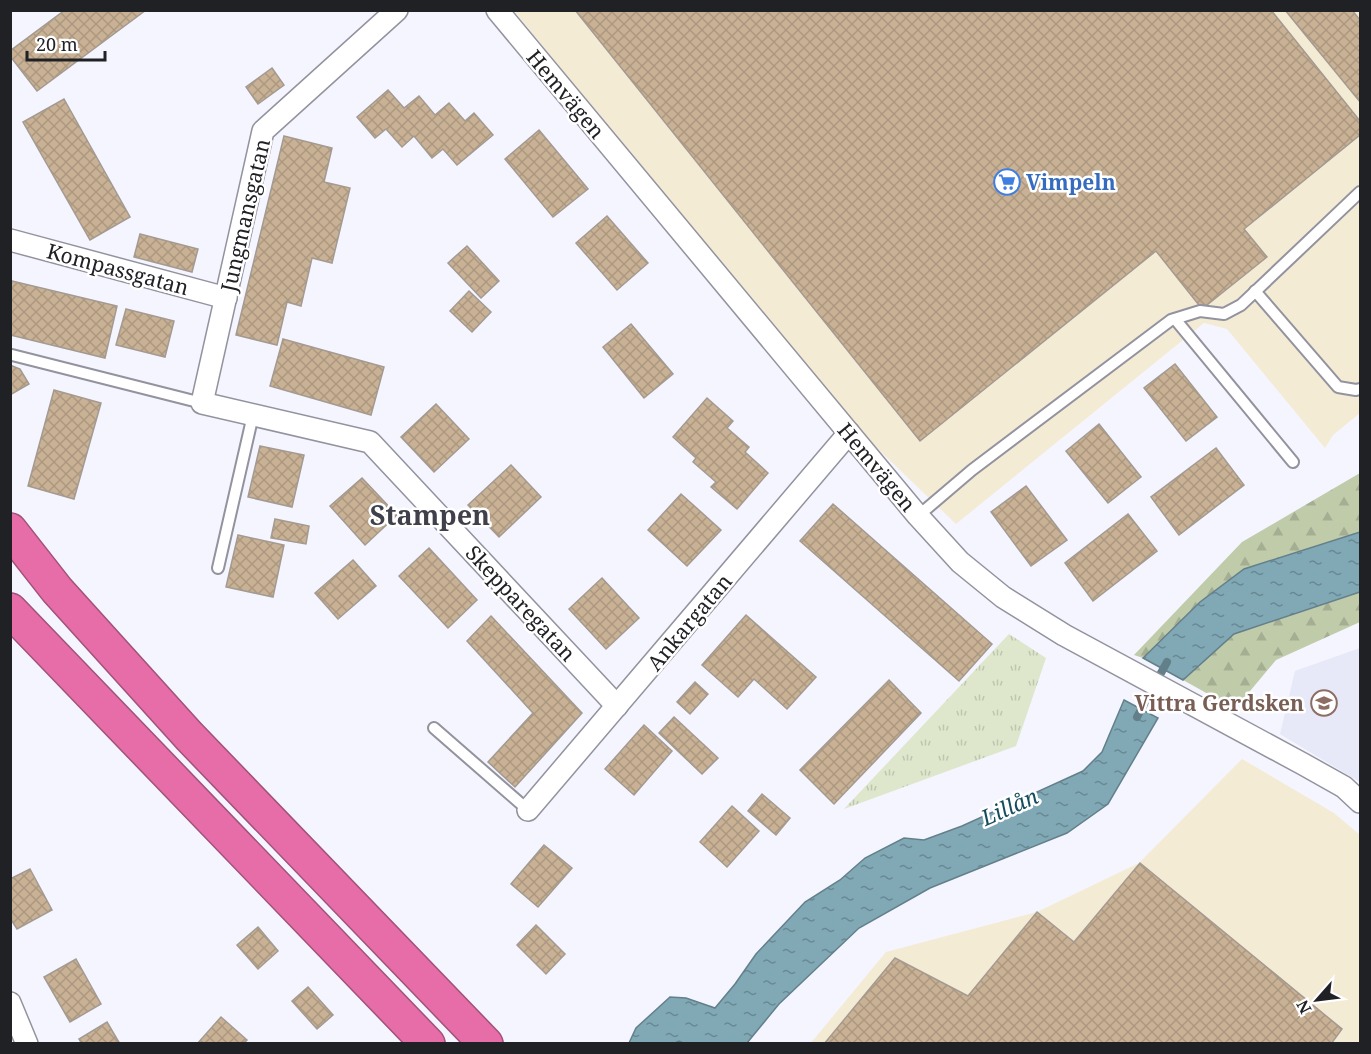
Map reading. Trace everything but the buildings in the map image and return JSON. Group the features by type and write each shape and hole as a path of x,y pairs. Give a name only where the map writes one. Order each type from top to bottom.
{"highway":[{"path":"10,530 57,590 181,728 486,1044"},
{"path":"10,610 428,1044"}],"street":[{"name":"Jungmansgatan","path":"202,403 263,131 397,10"},
{"name":"Hemvägen","path":"497,10 918,516 960,562 1003,597 1087,647 1344,787 1360,802"},
{"name":"Kompassgatan","path":"10,240 226,298"},
{"name":"Skepparegatan","path":"202,403 370,442 617,706"},
{"name":"Ankargatan","path":"528,810 849,433"},
{"path":"10,1003 27,1044"}],"lane":[{"path":"918,516 972,470 1175,319 1200,311 1224,314 1241,305 1360,192"},
{"path":"1255,291 1338,387 1360,389"},
{"path":"1175,319 1293,462"},
{"path":"12,355 202,403"},
{"path":"218,568 253,415"},
{"path":"434,728 528,810"}],"shaded area":[{"name":"Vimpeln","path":"514,11 1360,11 1360,413 1333,435 1325,448 1227,329 1204,323 956,524 851,423"},
{"name":"Vittra Gerdsken","path":"1360,648 1360,782 1280,734 1295,671"},
{"path":"1242,759 1334,813 1360,835 1360,1043 810,1044 886,952 1037,912 1139,863"}],"green space":[{"path":"1360,473 1360,532 1312,548 1200,602 1143,658 1134,655 1242,542"},
{"path":"1360,592 1360,622 1276,660 1235,709 1183,680 1233,634"},
{"path":"1009,634 1046,658 1016,746 844,809"}],"water":[{"path":"1360,532 1360,592 1234,634 1183,680 1143,658 1200,602 1244,569"},
{"path":"1124,700 1158,718 1108,804 1067,833 930,888 859,928 779,1004 747,1043 685,1044 679,1041 673,1044 629,1043 636,1028 670,997 686,998 715,1008 756,954 805,902 840,880 865,858 904,838 924,840 962,826 1083,771 1102,752"}],"waterway":[{"name":"Lillån","path":"1137,717 1167,662"}],"place":[{"name":"Vimpeln","path":"1007,182"},
{"name":"Vittra Gerdsken","path":"1324,703"}],"district":[{"name":"Stampen","path":"430,514"}]}
